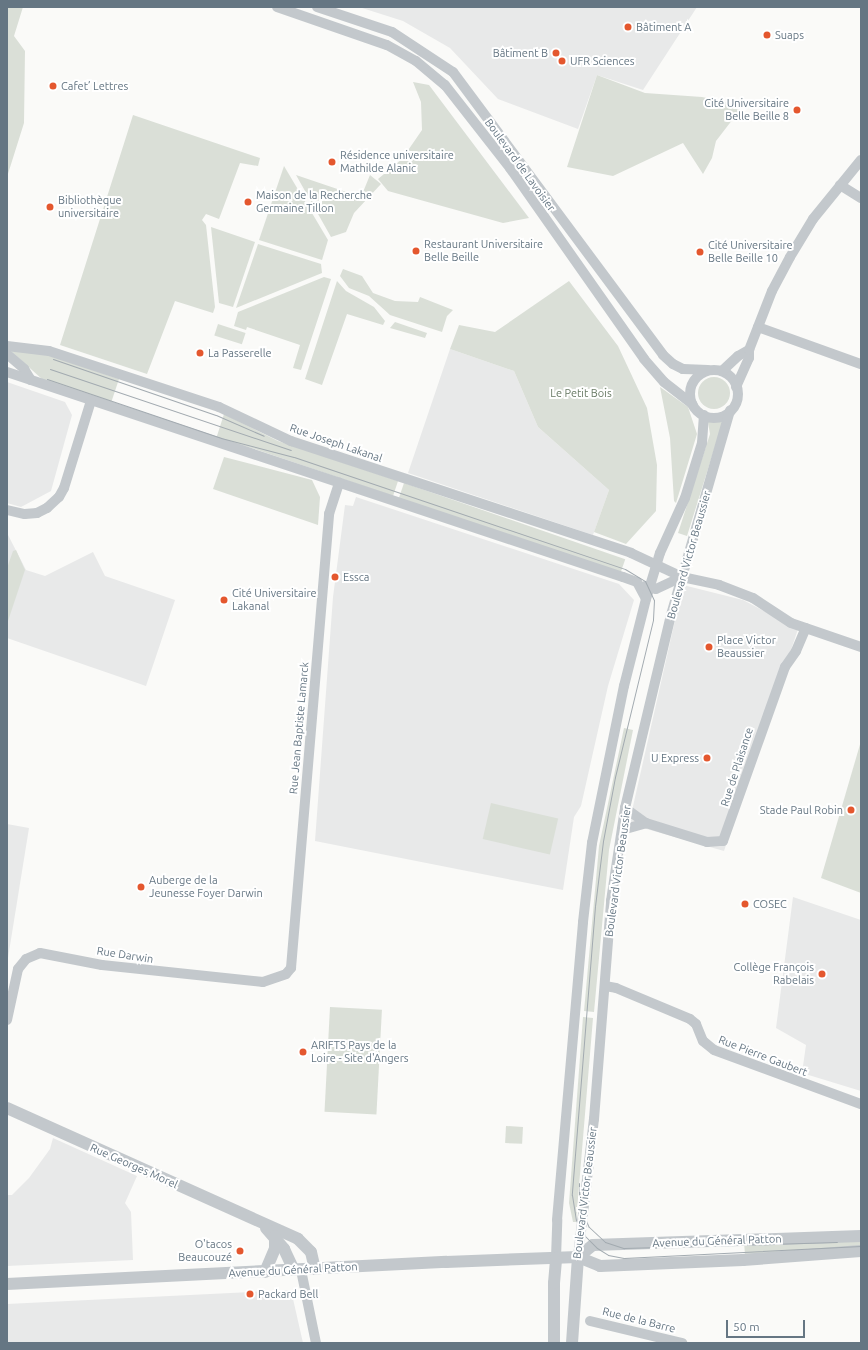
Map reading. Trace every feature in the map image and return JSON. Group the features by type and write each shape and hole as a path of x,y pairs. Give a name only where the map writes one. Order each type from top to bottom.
{"street":[{"name":"Boulevard de Lavoisier","path":"277,7 387,45 416,61 445,85 510,168 644,359 664,382 692,404"},
{"name":"Boulevard de Lavoisier","path":"317,7 392,32 453,72 663,355 673,364 683,369 708,370"},
{"path":"736,387 749,358 749,350 772,291 790,257 813,219 861,160"},
{"path":"840,185 861,198"},
{"path":"758,327 861,364"},
{"name":"Rue Joseph Lakanal","path":"7,346 50,351 219,407 291,441 658,564 682,578"},
{"path":"722,371 738,356 749,350"},
{"path":"7,354 24,370 31,380"},
{"path":"708,370 722,371 732,379 736,387 737,397 730,410 718,417 704,416 692,404 690,392 694,380 708,370"},
{"path":"7,372 637,582 650,589 656,589 682,578 719,585 753,598 791,623 861,647"},
{"path":"7,510 25,514 36,513 47,508 59,497 66,481 91,401"},
{"name":"Boulevard Victor Beaussier","path":"572,1343 578,1257 594,1119 612,901 625,808 682,578 730,410"},
{"name":"Boulevard Victor Beaussier","path":"554,1343 554,1283 557,1220 583,922 592,843 624,686 646,599 658,564 685,498 702,443 704,416"},
{"name":"Rue Jean Baptiste Lamarck","path":"286,974 292,963 329,514 339,483"},
{"path":"637,582 646,599"},
{"name":"Rue de Plaisance","path":"625,808 646,822 707,842 723,841 785,667 796,651 806,628"},
{"path":"622,830 646,822"},
{"name":"Rue Darwin","path":"7,1020 18,970 26,959 40,953 102,965 263,982 286,974"},
{"name":"Rue Pierre Gaubert","path":"605,986 633,995 694,1022 702,1041 714,1050 861,1104"},
{"name":"Rue Georges Morel","path":"7,1108 298,1239 311,1252 315,1269"},
{"name":"Rue Georges Morel","path":"261,1223 275,1236 297,1270"},
{"path":"265,1272 276,1248 275,1236"},
{"name":"Avenue du Général Patton","path":"578,1257 593,1245 861,1236"},
{"path":"284,1249 288,1242 298,1239"},
{"name":"Avenue du Général Patton","path":"7,1284 578,1257 600,1266 743,1260 861,1251"},
{"path":"297,1270 316,1343"},
{"name":"Rue de la Barre","path":"590,1320 682,1343"}],"shaded area":[{"name":"UFR Sciences","path":"359,7 697,7 643,90 597,75 578,129 498,99 450,48 403,21"},
{"path":"450,349 514,371 538,427 609,490 593,535 408,473"},
{"path":"7,382 65,402 72,415 51,491 21,507 7,503"},
{"path":"356,497 619,584 634,600 608,686 581,806 574,817 563,890 315,841 333,597 345,505 353,506"},
{"path":"7,533 26,570 45,576 93,552 105,576 175,600 146,686 7,638"},
{"path":"683,585 743,600 798,629 724,851 629,824"},
{"path":"7,824 29,828 7,964"},
{"name":"Collège François Rabelais","path":"793,897 861,920 861,1091 802,1073 806,1045 776,1028"},
{"path":"53,1138 137,1176 125,1203 131,1212 133,1260 7,1266 7,1195 12,1195 29,1178 50,1149"},
{"path":"291,1290 303,1343 7,1343 7,1304"}],"green space":[{"path":"7,7 23,7 14,36 25,51 24,123 7,177"},
{"path":"597,75 645,93 702,97 743,106 716,141 712,158 703,174 683,143 613,176 567,167"},
{"path":"413,82 429,85 529,218 503,223 388,191 378,179 402,159 422,130 421,102"},
{"path":"133,115 260,158 258,166 240,163 219,219 206,214 202,220 206,225 215,307 213,313 175,301 147,374 60,345"},
{"path":"284,166 328,240 322,260 259,240"},
{"path":"296,175 361,197 370,175 381,184 354,213 346,232 331,237"},
{"path":"211,227 255,242 233,307 219,303"},
{"path":"258,244 321,264 322,273 236,308"},
{"path":"343,269 362,276 373,293 395,301 418,302 420,297 453,310 447,316 442,332 390,315 369,296 349,288 340,276"},
{"path":"324,277 331,279 301,370 293,368 300,345 247,327 246,330 234,326 238,312"},
{"path":"337,281 346,291 374,307 385,321 383,325 347,314 322,385 305,379"},
{"name":"Le Petit Bois","path":"569,281 618,346 647,408 657,465 656,511 626,544 594,532 609,490 538,427 514,371 450,349 459,325 495,332"},
{"path":"395,322 427,333 425,338 390,328"},
{"path":"218,324 246,333 242,344 214,335"},
{"path":"10,350 39,352 119,379 111,403 43,380"},
{"path":"711,377 717,377 726,381 730,393 726,405 717,409 711,409 702,405 698,396 698,390 702,381"},
{"path":"660,387 688,407 697,434 676,503 674,501 670,438"},
{"path":"224,414 278,441 398,481 393,496 252,448 216,439"},
{"path":"723,421 687,536 678,533 710,434 708,422"},
{"path":"224,457 312,480 320,497 318,525 213,489"},
{"path":"404,483 625,559 620,574 399,498"},
{"path":"16,550 25,570 7,624 7,568 13,551"},
{"path":"624,728 633,730 609,850 594,1012 584,1011 599,846"},
{"name":"Stade Paul Robin","path":"861,741 861,893 821,878"},
{"path":"491,803 558,819 550,855 483,839"},
{"path":"330,1007 382,1010 376,1115 325,1112"},
{"path":"583,1017 593,1018 576,1222 573,1222 569,1203"},
{"path":"506,1126 523,1127 522,1144 505,1143"},
{"path":"861,1239 861,1248 745,1256 744,1241"}],"tram line":[{"path":"53,359 216,415 264,436"},
{"path":"50,369 291,450"},
{"path":"47,379 221,438 294,457 625,569 645,581 654,600 653,620 615,777 603,841 595,906 572,1195 576,1220 582,1233 597,1248 608,1255 624,1258 861,1246"},
{"path":"579,1183 579,1205 589,1227 605,1242 624,1248 837,1242"}],"place":[{"name":"Bâtiment A","path":"628,27"},
{"name":"Suaps","path":"767,35"},
{"name":"Bâtiment B","path":"556,53"},
{"name":"UFR Sciences","path":"562,61"},
{"name":"Cafet’ Lettres","path":"53,86"},
{"name":"Cité Universitaire Belle Beille 8","path":"797,110"},
{"name":"Résidence universitaire Mathilde Alanic","path":"332,162"},
{"name":"Maison de la Recherche Germaine Tillon","path":"248,202"},
{"name":"Bibliothèque universitaire","path":"50,207"},
{"name":"Restaurant Universitaire Belle Beille","path":"416,251"},
{"name":"Cité Universitaire Belle Beille 10","path":"700,252"},
{"name":"La Passerelle","path":"200,353"},
{"name":"Essca","path":"335,577"},
{"name":"Cité Universitaire Lakanal","path":"224,600"},
{"name":"Place Victor Beaussier","path":"709,647"},
{"name":"U Express","path":"707,758"},
{"name":"Stade Paul Robin","path":"851,810"},
{"name":"Auberge de la Jeunesse Foyer Darwin","path":"141,887"},
{"name":"COSEC","path":"745,904"},
{"name":"Collège François Rabelais","path":"822,974"},
{"name":"ARIFTS Pays de la Loire - Site d'Angers","path":"303,1052"},
{"name":"O'tacos Beaucouzé","path":"240,1251"},
{"name":"Packard Bell","path":"250,1294"}]}
